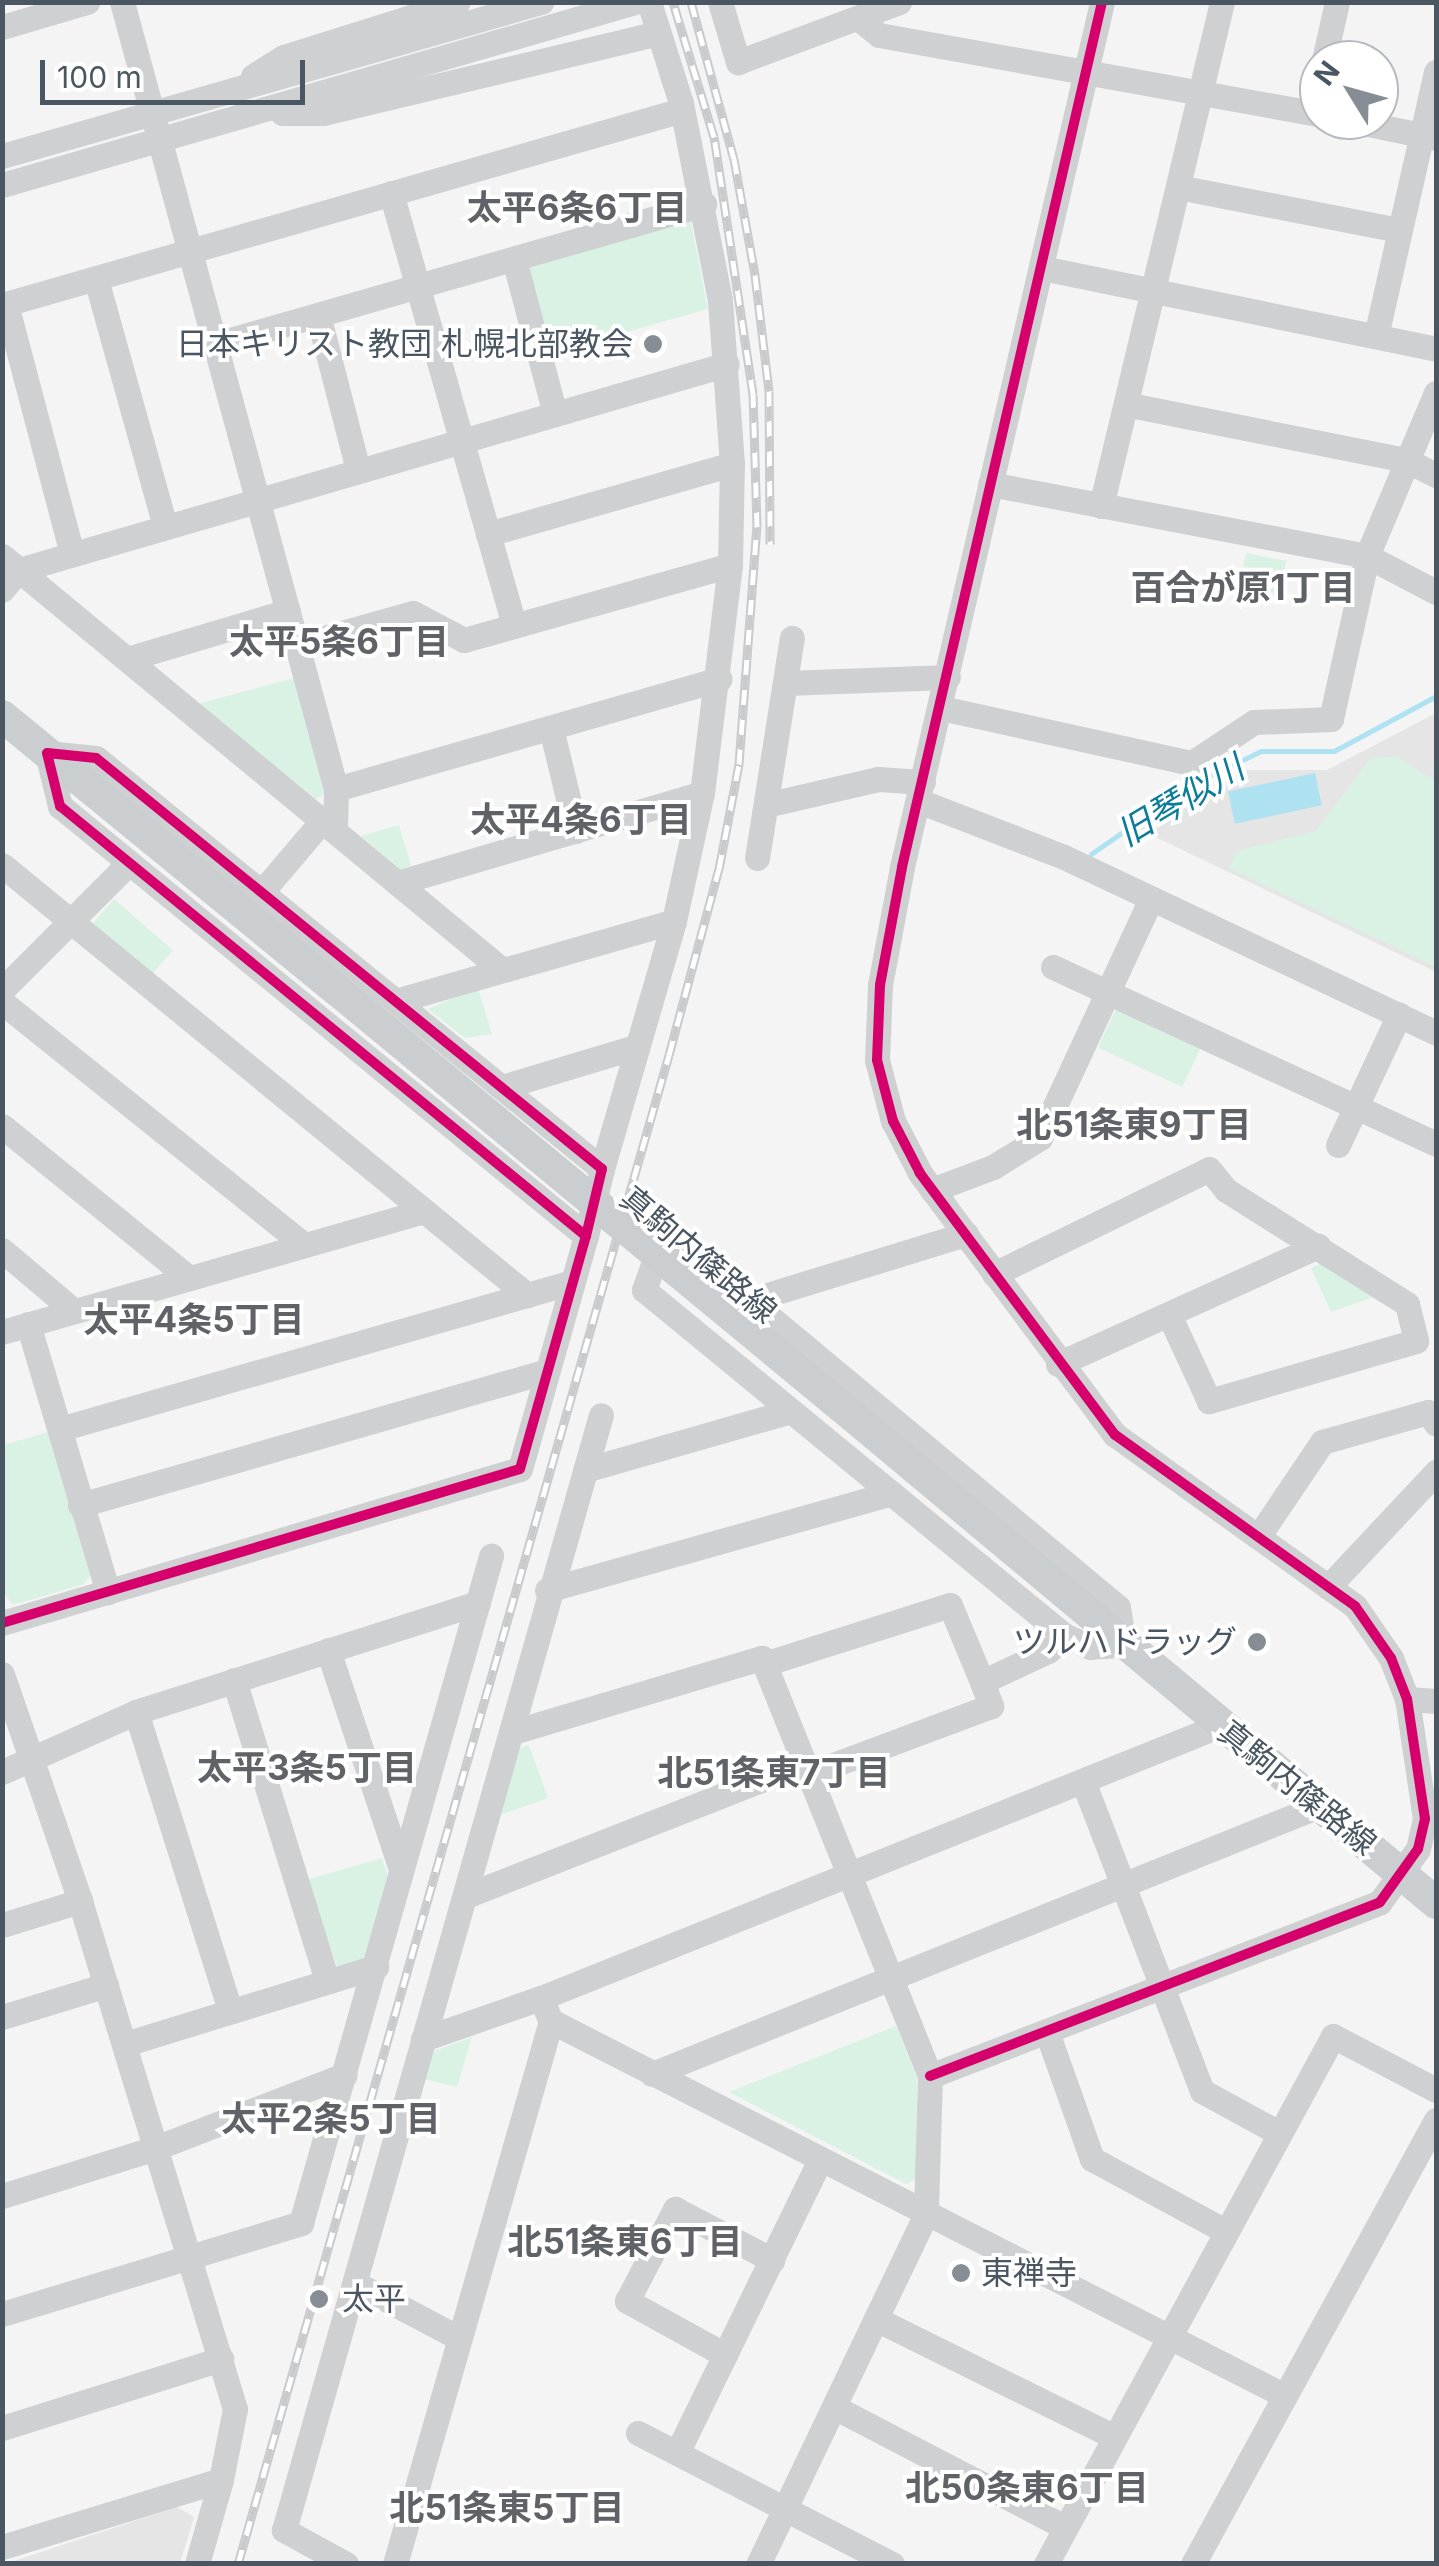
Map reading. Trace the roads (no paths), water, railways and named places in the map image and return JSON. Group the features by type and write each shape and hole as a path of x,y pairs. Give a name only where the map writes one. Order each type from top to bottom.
{"main road":[{"name":"真駒内篠路線","path":"2,716 842,1406 1436,1902"}],"street":[{"path":"2,27 86,2"},
{"path":"122,2 336,789 328,826 260,894"},
{"path":"228,92 284,57 458,2"},
{"path":"2,156 541,2"},
{"path":"2,185 635,2"},
{"path":"2,1624 520,1469 635,1048 674,921 702,792 720,679 730,565 732,464 727,364 704,204 682,110 650,2"},
{"path":"720,2 738,62 899,2"},
{"path":"930,2076 1380,1902 1402,1874 1425,1818 1407,1699 1391,1658 1355,1606 1115,1435 1058,1364 932,1190 893,1121 877,1060 880,985 921,791 1102,2"},
{"path":"1102,506 1130,404 1222,2"},
{"path":"1328,40 1337,2"},
{"path":"858,18 879,35 1087,68 1299,110"},
{"path":"251,114 323,112 658,32"},
{"path":"1376,336 1399,230 1430,137 1436,72"},
{"path":"72,554 4,305 682,110"},
{"path":"1399,131 1430,137"},
{"path":"1178,186 1399,230"},
{"path":"391,193 514,626"},
{"path":"216,344 704,204"},
{"path":"514,259 555,414"},
{"path":"1042,268 1436,349"},
{"path":"96,278 166,526"},
{"path":"318,315 358,470"},
{"path":"8,572 727,364"},
{"path":"940,708 1192,763 1254,722 1330,719 1367,556 1436,394"},
{"path":"1130,404 1406,460 1436,475"},
{"path":"488,534 732,464"},
{"path":"990,484 1367,556 1436,592"},
{"path":"298,645 413,612 464,640 730,565"},
{"path":"8,572 127,659 501,969"},
{"path":"127,659 288,611"},
{"path":"757,858 770,804 792,638"},
{"path":"786,683 948,677"},
{"path":"336,789 720,679"},
{"path":"551,728 576,831"},
{"path":"586,1236 60,806 48,753 96,758 260,894 399,1000 602,1169"},
{"path":"770,804 878,778 921,791 1436,1033"},
{"path":"397,883 702,792"},
{"path":"2,990 128,864"},
{"path":"2,865 527,1295"},
{"path":"932,1190 994,1167 1040,1138 1151,898"},
{"path":"399,1000 674,921"},
{"path":"1053,967 1436,1144"},
{"path":"2,1002 304,1245"},
{"path":"1338,1145 1399,1015"},
{"path":"502,1087 635,1048"},
{"path":"6,1136 189,1278"},
{"path":"994,1274 1209,1169 1226,1190 1407,1304 1416,1341 1208,1402 1169,1314"},
{"path":"2,1332 423,1211"},
{"path":"666,1230 1118,1606 1124,1645 1090,1647 1065,1636 791,1411 644,1290 666,1230"},
{"path":"750,1300 966,1234"},
{"path":"1058,1364 1318,1246"},
{"path":"2,1250 74,1311"},
{"path":"60,1429 572,1282"},
{"path":"28,1324 108,1592"},
{"path":"80,1505 546,1371"},
{"path":"585,1470 791,1411"},
{"path":"1258,1538 1322,1442 1428,1412 1436,1424"},
{"path":"342,2563 284,2530 423,2038 468,1894 547,1590 601,1415"},
{"path":"1328,1586 1436,1472"},
{"path":"547,1590 892,1493"},
{"path":"2,2314 301,2223 491,1556"},
{"path":"2,1772 36,1762 136,1712 478,1602"},
{"path":"468,1894 991,1706 950,1605 764,1664"},
{"path":"982,1682 1048,1652 1065,1636"},
{"path":"328,1650 401,1870"},
{"path":"513,1732 762,1658 930,2076 926,2214 758,2564"},
{"path":"2,1674 36,1762 236,2409 198,2564"},
{"path":"234,1680 327,1980"},
{"path":"1407,1699 1436,1700"},
{"path":"136,1712 230,2011"},
{"path":"423,2038 546,2009 849,1873 1220,1725"},
{"path":"1083,1781 1165,1985 1202,2091 1279,2133"},
{"path":"652,2074 887,1975 1320,1806"},
{"path":"2,1925 80,1901"},
{"path":"125,2044 376,1967"},
{"path":"2,2018 106,1985"},
{"path":"546,2009 652,2074 1285,2396"},
{"path":"395,2564 546,2009"},
{"path":"1046,2032 1092,2159 1224,2231"},
{"path":"1046,2564 1166,2336 1333,2036 1436,2090"},
{"path":"2,2196 158,2147 345,2075"},
{"path":"1192,2564 1436,2120"},
{"path":"678,2453 820,2160"},
{"path":"725,2355 627,2301 675,2209 772,2260"},
{"path":"355,2283 459,2338"},
{"path":"876,2319 1114,2436"},
{"path":"2,2428 221,2359"},
{"path":"834,2407 1065,2527"},
{"path":"638,2432 892,2564"},
{"path":"2,2547 221,2480"}],"water":[{"path":"1315,773 1322,805 1235,824 1228,792"}],"waterway":[{"name":"旧琴似川","path":"1091,854 1189,786 1261,751 1334,751 1436,696"}],"railway":[{"path":"238,2564 669,1055 719,869 739,764 757,527 753,394 714,137 673,2"},
{"path":"691,2 734,159 755,275 769,391 770,544"}],"place":[{"name":"日本キリスト教団 札幌北部教会","path":"653,344"},
{"name":"ツルハドラッグ","path":"1257,1642"},
{"name":"東禅寺","path":"961,2273"},
{"name":"太平","path":"319,2299"}],"district":[{"name":"太平6条6丁目","path":"577,207"},
{"name":"百合が原1丁目","path":"1243,587"},
{"name":"太平5条6丁目","path":"339,641"},
{"name":"太平4条6丁目","path":"581,819"},
{"name":"北51条東9丁目","path":"1134,1124"},
{"name":"太平4条5丁目","path":"194,1319"},
{"name":"太平3条5丁目","path":"307,1767"},
{"name":"北51条東7丁目","path":"774,1772"},
{"name":"太平2条5丁目","path":"331,2118"},
{"name":"北51条東6丁目","path":"625,2241"},
{"name":"北50条東6丁目","path":"1027,2487"},
{"name":"北51条東5丁目","path":"507,2507"}]}
